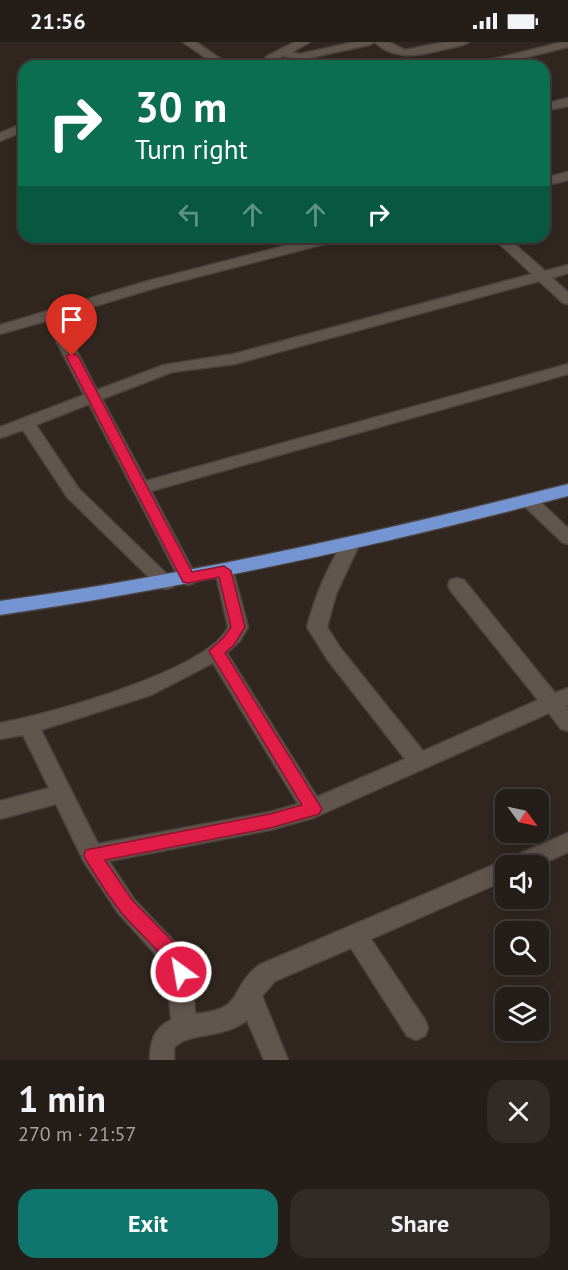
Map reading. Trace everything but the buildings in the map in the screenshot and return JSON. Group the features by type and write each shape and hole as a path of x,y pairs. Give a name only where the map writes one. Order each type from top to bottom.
{"highway":[{"path":"0,608 224,571 351,543 568,490"}],"street":[{"path":"189,42 216,60"},
{"path":"271,60 304,42"},
{"path":"284,52 300,57 369,42"},
{"path":"381,42 396,51 405,52 463,42"},
{"path":"502,60 568,44"},
{"path":"550,106 568,102"},
{"path":"0,137 18,130"},
{"path":"550,180 568,176"},
{"path":"0,330 153,284 312,243"},
{"path":"506,243 568,300"},
{"path":"0,433 169,369 235,359 568,268"},
{"path":"50,315 188,578"},
{"path":"142,488 568,369"},
{"path":"26,423 69,489 166,582"},
{"path":"528,500 568,538"},
{"path":"351,543 328,586 317,627 334,654 419,762"},
{"path":"0,731 29,726 158,685 216,651 229,641 238,627 224,571"},
{"path":"457,585 560,699 568,723"},
{"path":"216,651 314,809"},
{"path":"92,855 270,821 314,809 560,699"},
{"path":"29,726 92,855 126,906 179,963 184,1029"},
{"path":"0,810 62,794"},
{"path":"538,855 568,842"},
{"path":"162,1060 162,1045 174,1031 224,1021 234,1016 249,998 256,980 267,973 495,874"},
{"path":"356,935 416,1028"},
{"path":"249,998 276,1060"}],"route":[{"path":"72,356 188,578 224,571 238,627 229,641 216,651 314,809 252,825 208,831 92,855 126,906 170,951 179,963 181,972"}]}
